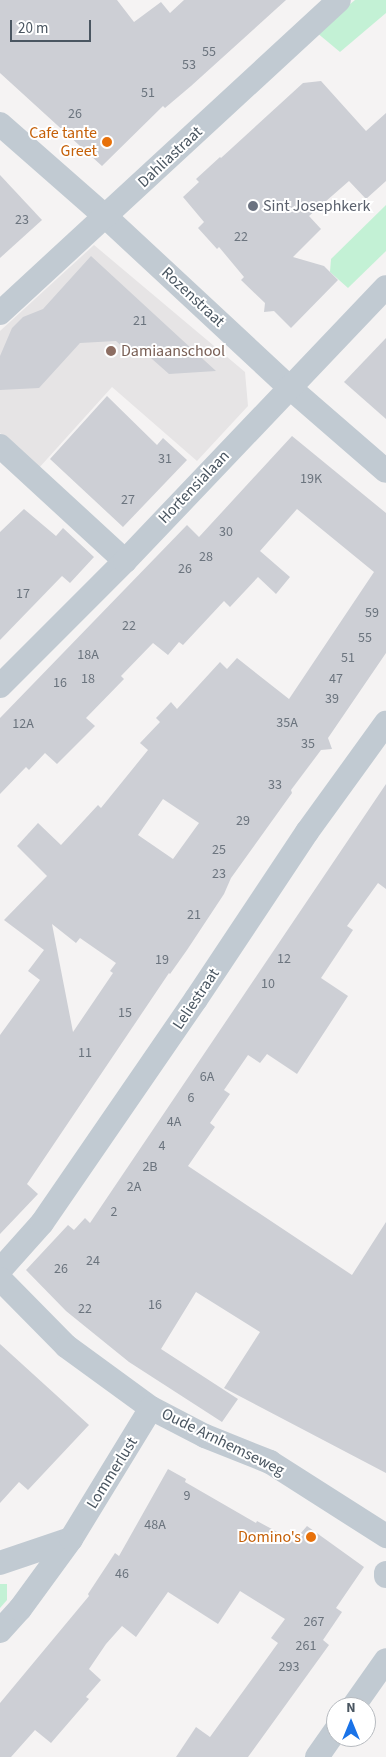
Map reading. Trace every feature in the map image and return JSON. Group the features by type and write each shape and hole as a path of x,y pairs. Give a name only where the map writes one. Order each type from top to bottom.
{"street":[{"name":"Dahliastraat","path":"0,313 339,0"},
{"name":"Rozenstraat","path":"0,124 106,217 289,387 386,470"},
{"name":"Hortensialaan","path":"0,686 125,560 386,287"},
{"path":"0,446 125,560"},
{"name":"Leliestraat","path":"0,1270 42,1223 196,999 307,832 386,723"},
{"name":"Oude Arnhemseweg","path":"0,1279 66,1346 151,1408 205,1436 270,1462 386,1536"},
{"name":"Lommerlust","path":"0,1631 20,1609 72,1539 151,1408"},
{"path":"0,1563 72,1539"},
{"path":"360,1697 386,1660"},
{"path":"317,1757 326,1744"}],"shaded area":[{"name":"Damiaanschool","path":"94,245 245,372 248,406 197,461 112,387 38,469 0,433 0,331"}],"green space":[{"path":"355,0 386,0 386,13 340,52 316,32"},
{"path":"386,205 386,251 348,288 330,272 331,259"},
{"path":"0,1584 7,1584 7,1600 0,1608"}],"building":[{"path":"0,0 117,0 134,22 161,2 170,13 184,0 286,0 191,86 165,108 163,106 102,166 0,73"},
{"name":"Sint Josephkerk","path":"321,81 366,131 386,113 386,181 366,199 349,181 309,216 321,229 293,257 324,266 338,280 291,328 274,311 264,312 265,303 241,280 244,277 219,247 217,249 198,228 204,222 183,197 199,182 196,179 303,83"},
{"path":"0,175 42,220 0,258"},
{"path":"91,256 216,371 169,374 143,351 129,353 116,341 80,343 39,388 0,390 0,356 12,328 23,317 43,309"},
{"path":"386,338 386,419 344,382"},
{"path":"107,396 157,445 163,438 187,460 123,527 50,459"},
{"path":"292,436 386,513 386,653 328,738 332,749 321,750 291,790 292,793 231,878 224,894 187,950 169,973 27,1184 38,1194 0,1234 0,1035 40,980 28,971 44,950 4,920 47,876 17,846 38,823 61,845 98,805 101,808 148,750 140,743 160,722 156,718 171,702 177,709 220,662 227,669 237,658 289,699 374,572 297,509 260,551 290,577 276,594 258,577 230,607 224,601 183,645 179,642 168,655 153,643 121,676 124,679 86,718 95,726 57,764 45,753 29,770 26,767 0,794 0,718 187,525 199,537","holes":["163,799 199,823 173,859 138,835","52,924 76,943 80,938 116,963 110,971 113,973 73,1032"]},
{"path":"24,509 56,536 63,528 94,557 70,583 62,576 0,640 0,532"},
{"path":"386,784 386,889 378,883 347,926 353,930 321,978 348,996 297,1074 267,1054 260,1063 248,1055 224,1090 230,1094 210,1123 215,1127 188,1166 352,1275 386,1222 386,1473 224,1388 260,1332 196,1292 161,1349 238,1399 222,1422 129,1362 66,1311 26,1270 68,1225 74,1230 85,1218 90,1223"},
{"path":"0,1344 89,1425 28,1490 19,1482 0,1503"},
{"path":"168,1469 186,1479 185,1482 256,1523 257,1521 294,1541 307,1526 364,1567 336,1608 342,1612 323,1640 329,1645 248,1757 176,1757 196,1727 210,1737 278,1643 271,1638 285,1619 240,1591 218,1624 168,1592 136,1637 122,1626 106,1644 89,1669 101,1680 86,1697 89,1699 51,1743 35,1730 11,1757 0,1757 0,1703 89,1596 88,1594 115,1553 119,1556"}],"place":[{"name":"Cafe tante Greet","path":"107,142"},
{"name":"Sint Josephkerk","path":"253,206"},
{"name":"Damiaanschool","path":"111,351"},
{"name":"Domino's","path":"311,1537"}]}
